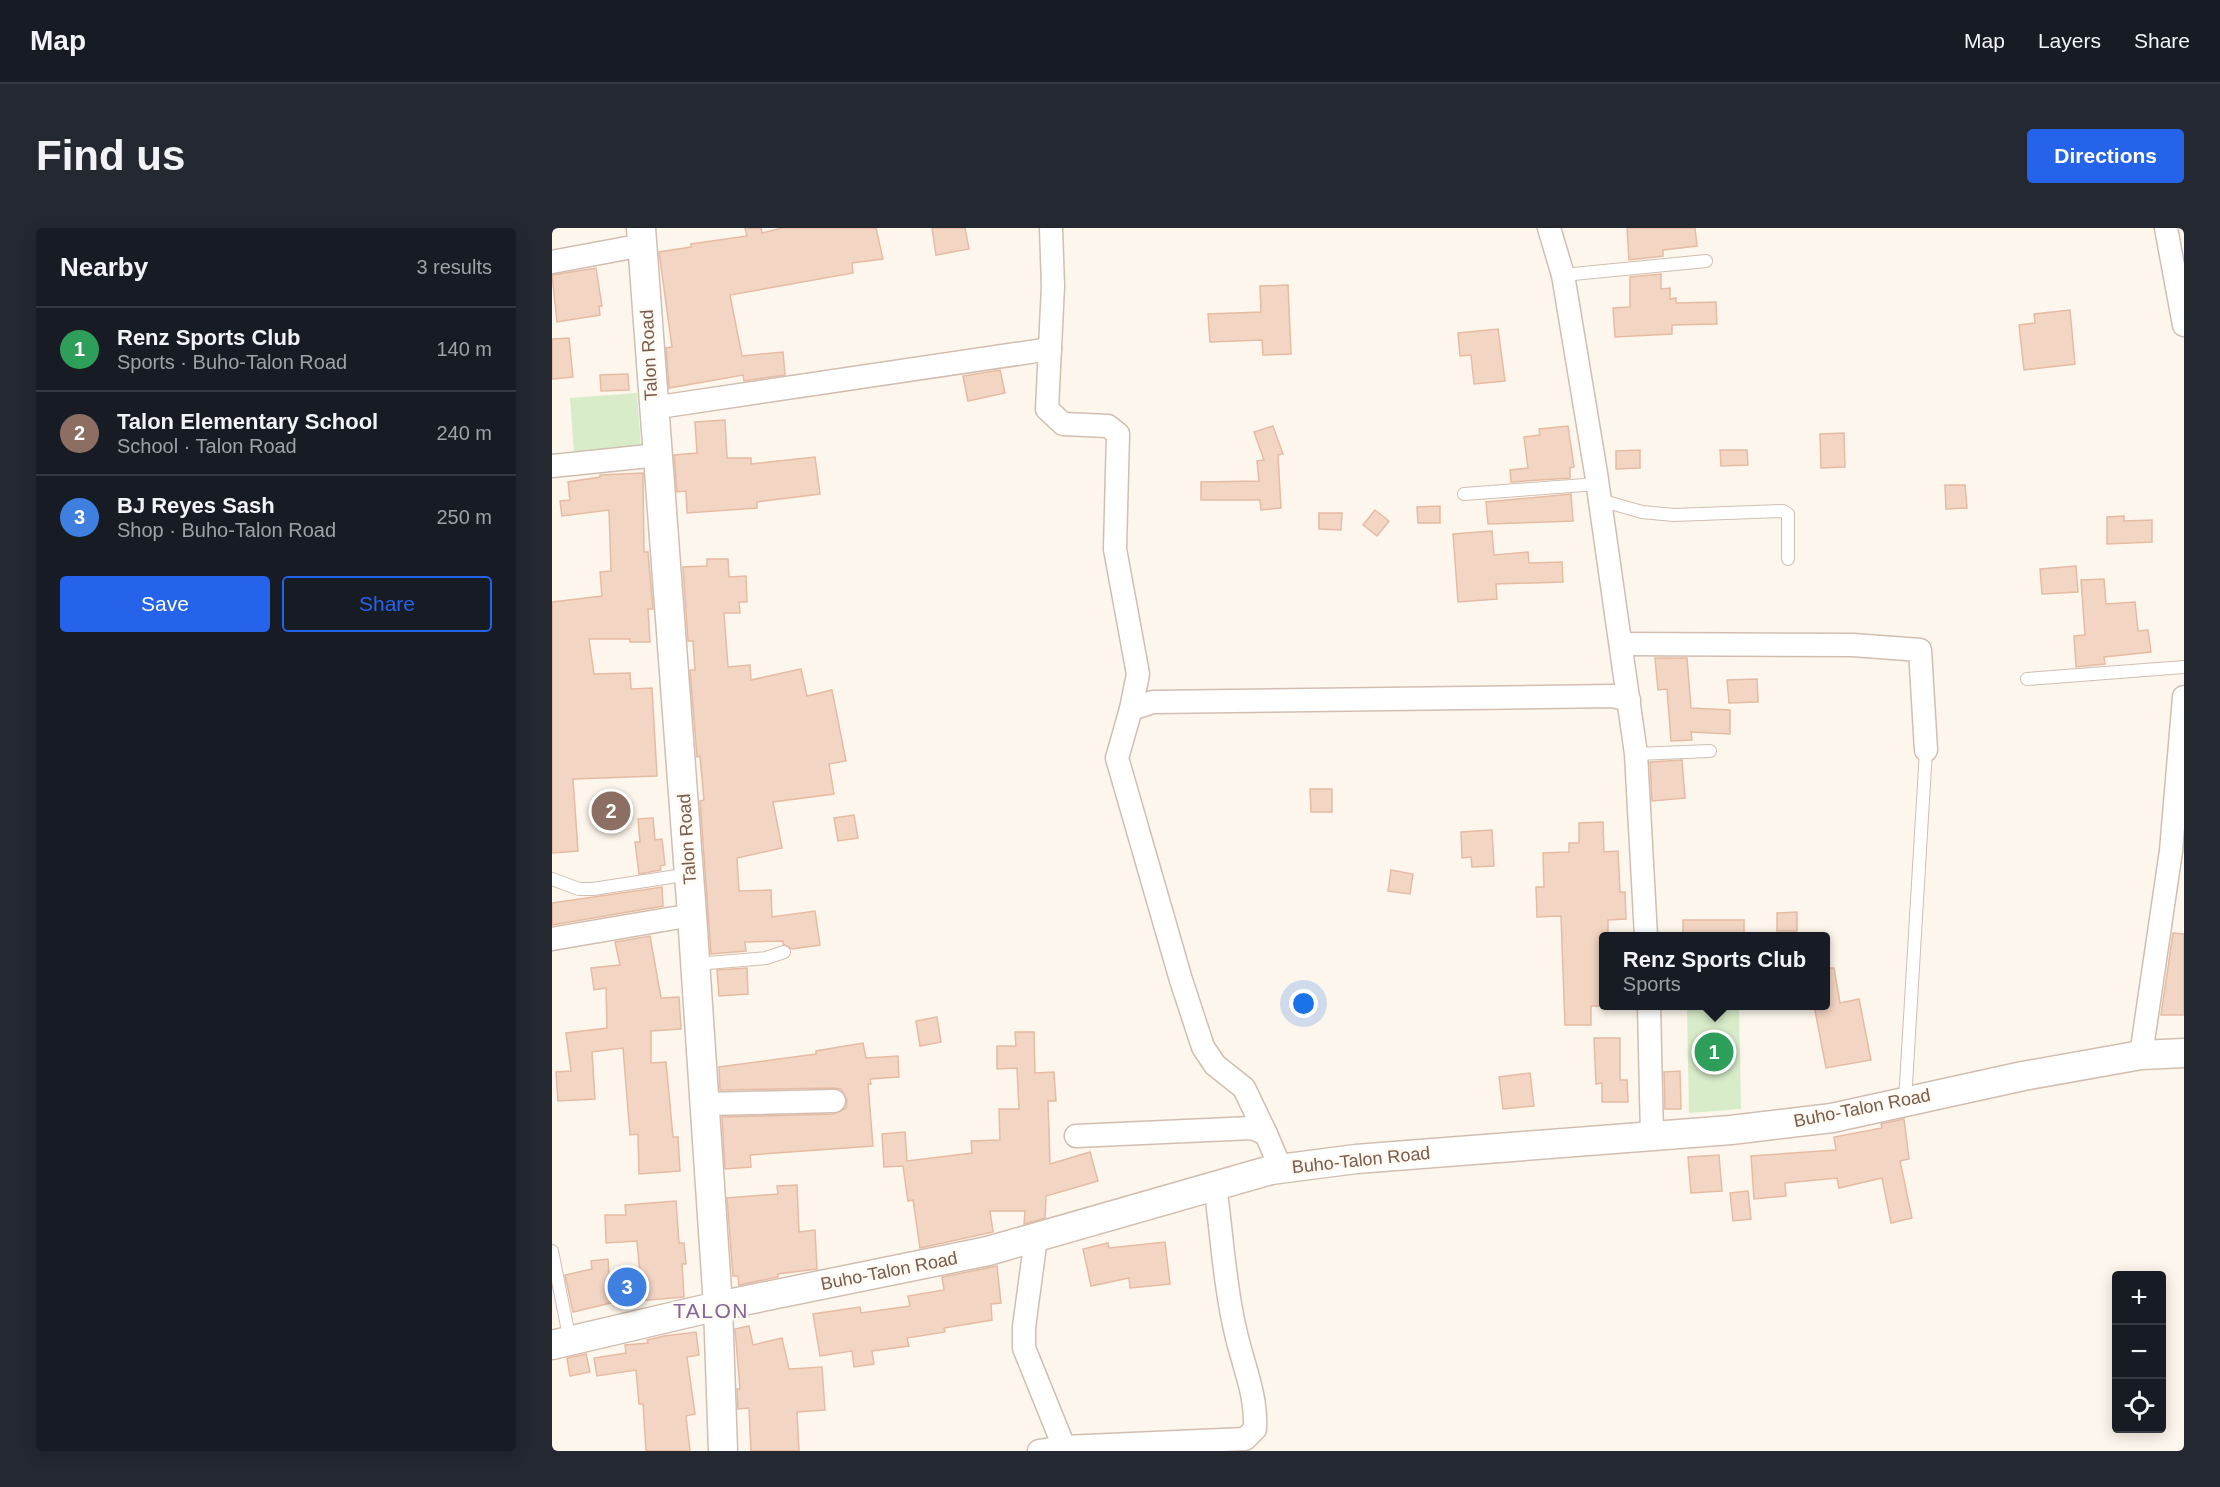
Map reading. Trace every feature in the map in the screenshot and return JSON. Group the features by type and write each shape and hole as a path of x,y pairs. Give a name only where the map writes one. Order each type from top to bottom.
{"street":[{"path":"1051,228 1053,286 1047,409 1064,424 1108,426 1119,434 1115,549 1138,674 1117,758 1180,980 1203,1047 1215,1065 1244,1088 1281,1169"},
{"path":"1549,228 1563,275 1599,492 1629,700 1636,754 1646,932"},
{"path":"2166,228 2184,325"},
{"path":"552,262 642,236"},
{"name":"Talon Road","path":"642,236 652,408 658,455 693,915 718,1306 723,1451"},
{"path":"652,408 1050,349"},
{"path":"552,466 658,455"},
{"path":"1621,644 1853,645 1920,650 1926,750"},
{"path":"1131,709 1153,702 1601,696 1629,700"},
{"path":"2141,1055 2170,851 2184,697"},
{"path":"552,939 693,915"},
{"path":"1649,1010 1652,1135"},
{"name":"Buho-Talon Road","path":"561,1343 718,1306 988,1251 1281,1169 1389,1156 1832,1118 1905,1101 2141,1055 2184,1053"},
{"path":"705,1104 834,1101"},
{"path":"1076,1136 1252,1128 1266,1134"},
{"path":"1039,1451 1064,1447 1245,1439 1256,1429 1250,1381 1234,1328 1215,1186"},
{"path":"1036,1238 1024,1326 1024,1348 1064,1447"}],"lane":[{"path":"1563,275 1706,261"},
{"path":"1464,494 1599,492 1642,512 1674,515 1783,512 1788,514 1788,559"},
{"path":"2027,679 2184,667"},
{"path":"1905,1101 1926,750"},
{"path":"1636,754 1710,751"},
{"path":"552,879 579,889 593,889 690,874"},
{"path":"696,964 766,958 784,952"},
{"path":"552,1251 561,1343"}],"green space":[{"path":"637,393 641,449 574,454 570,398"},
{"path":"1687,1010 1739,1010 1741,1109 1689,1113"}],"building":[{"path":"745,228 761,228 762,233 782,228 876,228 883,259 852,263 853,273 730,295 742,356 783,352 785,375 744,381 743,375 669,388 666,348 672,347 659,252 691,247 691,244 747,236"},
{"path":"932,228 965,228 969,249 936,255"},
{"path":"1627,228 1695,228 1697,246 1663,250 1663,256 1629,260"},
{"path":"596,268 602,306 599,306 600,315 557,322 552,275"},
{"path":"1661,274 1661,289 1670,288 1670,299 1676,298 1676,303 1716,302 1717,324 1672,325 1672,334 1615,337 1613,308 1630,307 1630,277"},
{"path":"1288,285 1291,354 1263,355 1262,340 1210,342 1208,314 1261,312 1260,286"},
{"path":"2070,310 2075,364 2024,370 2019,325 2035,323 2034,314"},
{"path":"1498,329 1505,381 1474,384 1471,355 1460,356 1458,333"},
{"path":"569,338 573,377 552,379 552,339"},
{"path":"1000,370 1005,393 968,401 963,376"},
{"path":"628,374 629,390 601,391 600,375"},
{"path":"725,420 727,458 751,458 751,464 815,457 820,494 757,502 757,508 687,513 686,491 677,492 674,455 697,453 695,422"},
{"path":"1273,426 1283,454 1278,455 1281,508 1261,510 1260,500 1201,500 1201,482 1259,481 1257,461 1264,460 1254,432"},
{"path":"1568,426 1574,467 1570,468 1570,478 1511,482 1510,470 1528,468 1524,437 1540,435 1539,429"},
{"path":"1844,433 1845,467 1821,468 1820,434"},
{"path":"1640,450 1640,468 1616,469 1616,451"},
{"path":"1720,450 1747,450 1748,465 1721,466"},
{"path":"643,473 644,552 648,552 653,609 648,609 650,642 630,642 630,639 589,639 594,674 630,673 631,689 652,688 657,776 573,779 578,851 552,853 552,602 602,596 600,572 611,571 609,510 562,516 560,501 570,500 568,482 600,477 600,475"},
{"path":"1945,485 1965,485 1967,508 1946,509"},
{"path":"1571,494 1573,521 1488,524 1486,502"},
{"path":"1440,506 1440,523 1418,523 1417,507"},
{"path":"1375,510 1389,521 1377,536 1363,525"},
{"path":"1319,513 1342,513 1341,530 1319,529"},
{"path":"2124,516 2124,521 2152,520 2152,542 2107,544 2107,517"},
{"path":"1492,531 1494,555 1528,552 1529,563 1562,562 1563,582 1496,584 1497,599 1458,602 1453,534"},
{"path":"707,559 728,559 729,577 746,576 747,602 739,602 740,613 724,613 728,667 750,665 751,680 801,669 807,696 832,690 846,761 829,764 834,794 773,802 782,848 737,858 739,891 771,890 772,917 815,911 820,945 792,949 783,944 783,941 745,942 746,951 711,954 700,801 704,800 700,756 697,757 690,670 695,670 693,641 688,641 683,567 707,566"},
{"path":"2076,566 2078,592 2042,594 2040,569"},
{"path":"2104,579 2106,604 2135,602 2138,631 2148,630 2151,652 2104,657 2105,664 2076,667 2074,636 2085,635 2081,580"},
{"path":"1655,658 1687,658 1691,708 1730,710 1730,734 1691,732 1692,740 1671,741 1667,689 1658,690"},
{"path":"1757,679 1758,702 1729,703 1727,680"},
{"path":"1682,760 1685,798 1652,801 1650,762"},
{"path":"1310,789 1332,789 1332,812 1311,812"},
{"path":"854,815 858,838 838,841 834,818"},
{"path":"653,818 655,840 662,839 665,865 660,866 661,870 639,874 635,842 640,842 638,819"},
{"path":"1603,822 1604,852 1618,851 1620,892 1625,892 1626,919 1608,920 1608,932 1599,932 1599,1006 1591,1006 1591,1025 1565,1025 1561,916 1537,917 1536,887 1544,887 1543,853 1569,852 1569,843 1579,843 1579,823"},
{"path":"1492,830 1494,866 1472,867 1471,857 1462,858 1461,832"},
{"path":"1391,870 1413,874 1410,894 1388,891"},
{"path":"662,887 663,906 552,925 552,903"},
{"path":"1797,912 1797,931 1777,931 1777,913"},
{"path":"1683,920 1744,920 1744,932 1683,932"},
{"path":"2173,933 2184,934 2184,1015 2161,1015"},
{"path":"650,936 661,998 679,997 681,1029 651,1031 651,1063 666,1062 673,1137 678,1137 680,1171 639,1174 638,1134 630,1135 623,1048 592,1052 595,1099 558,1101 556,1072 571,1071 566,1033 607,1028 606,988 594,990 591,968 620,965 615,942"},
{"path":"747,968 748,994 719,996 717,970"},
{"path":"1830,968 1834,968 1840,1003 1859,999 1871,1060 1826,1068 1815,1010 1830,1010"},
{"path":"937,1017 941,1042 920,1046 916,1021"},
{"path":"1015,1032 1034,1032 1035,1073 1054,1072 1056,1101 1048,1101 1050,1164 1090,1152 1098,1181 1046,1196 1045,1218 1024,1224 1025,1211 990,1211 993,1232 920,1248 913,1200 908,1201 903,1166 884,1167 882,1134 905,1132 907,1161 972,1153 971,1141 1000,1140 999,1109 1019,1109 1017,1068 997,1069 997,1046 1016,1046"},
{"path":"1594,1038 1620,1038 1620,1080 1627,1080 1628,1102 1602,1102 1602,1083 1596,1084"},
{"path":"863,1043 866,1058 898,1056 899,1077 870,1079 871,1084 868,1084 873,1146 750,1155 751,1167 725,1169 722,1117 834,1114 846,1108 847,1100 841,1089 834,1088 720,1090 719,1067 816,1054 816,1051"},
{"path":"1680,1071 1681,1109 1665,1109 1664,1072"},
{"path":"1530,1073 1534,1106 1503,1109 1499,1077"},
{"path":"1904,1119 1909,1159 1900,1161 1912,1218 1891,1223 1882,1178 1839,1188 1837,1178 1785,1183 1786,1196 1754,1199 1751,1156 1836,1150 1834,1137 1882,1128 1881,1124"},
{"path":"1719,1155 1722,1191 1691,1193 1688,1157"},
{"path":"797,1185 799,1232 815,1230 817,1269 778,1274 778,1277 739,1285 738,1276 733,1276 727,1198 778,1194 777,1186"},
{"path":"1748,1191 1751,1219 1733,1221 1730,1193"},
{"path":"676,1201 679,1243 684,1243 686,1264 682,1264 684,1297 636,1301 636,1297 573,1312 565,1275 592,1269 591,1261 608,1259 609,1275 640,1273 637,1241 606,1243 605,1215 626,1215 625,1205"},
{"path":"1165,1242 1170,1284 1130,1288 1129,1278 1091,1286 1083,1249 1108,1243 1109,1248"},
{"path":"997,1266 1001,1303 991,1304 992,1320 944,1328 945,1332 907,1338 909,1346 872,1351 874,1364 854,1367 852,1351 820,1356 813,1314 860,1307 861,1313 910,1306 908,1296 944,1290 942,1277"},
{"path":"749,1326 753,1345 782,1338 789,1369 822,1367 825,1410 797,1412 799,1451 751,1451 749,1408 738,1409 737,1389 740,1389 735,1329"},
{"path":"696,1332 699,1355 687,1357 695,1414 686,1416 690,1451 646,1451 643,1404 639,1404 636,1370 597,1376 594,1358 626,1353 625,1345 648,1343 647,1340 664,1336"},
{"path":"586,1354 590,1372 570,1376 567,1358"}],"place":[{"name":"Talon Elementary School","path":"611,811"},
{"name":"Renz Sports Club","path":"1714,1052"},
{"name":"BJ Reyes Sash","path":"627,1287"}],"district":[{"name":"TALON","path":"711,1310"}]}
